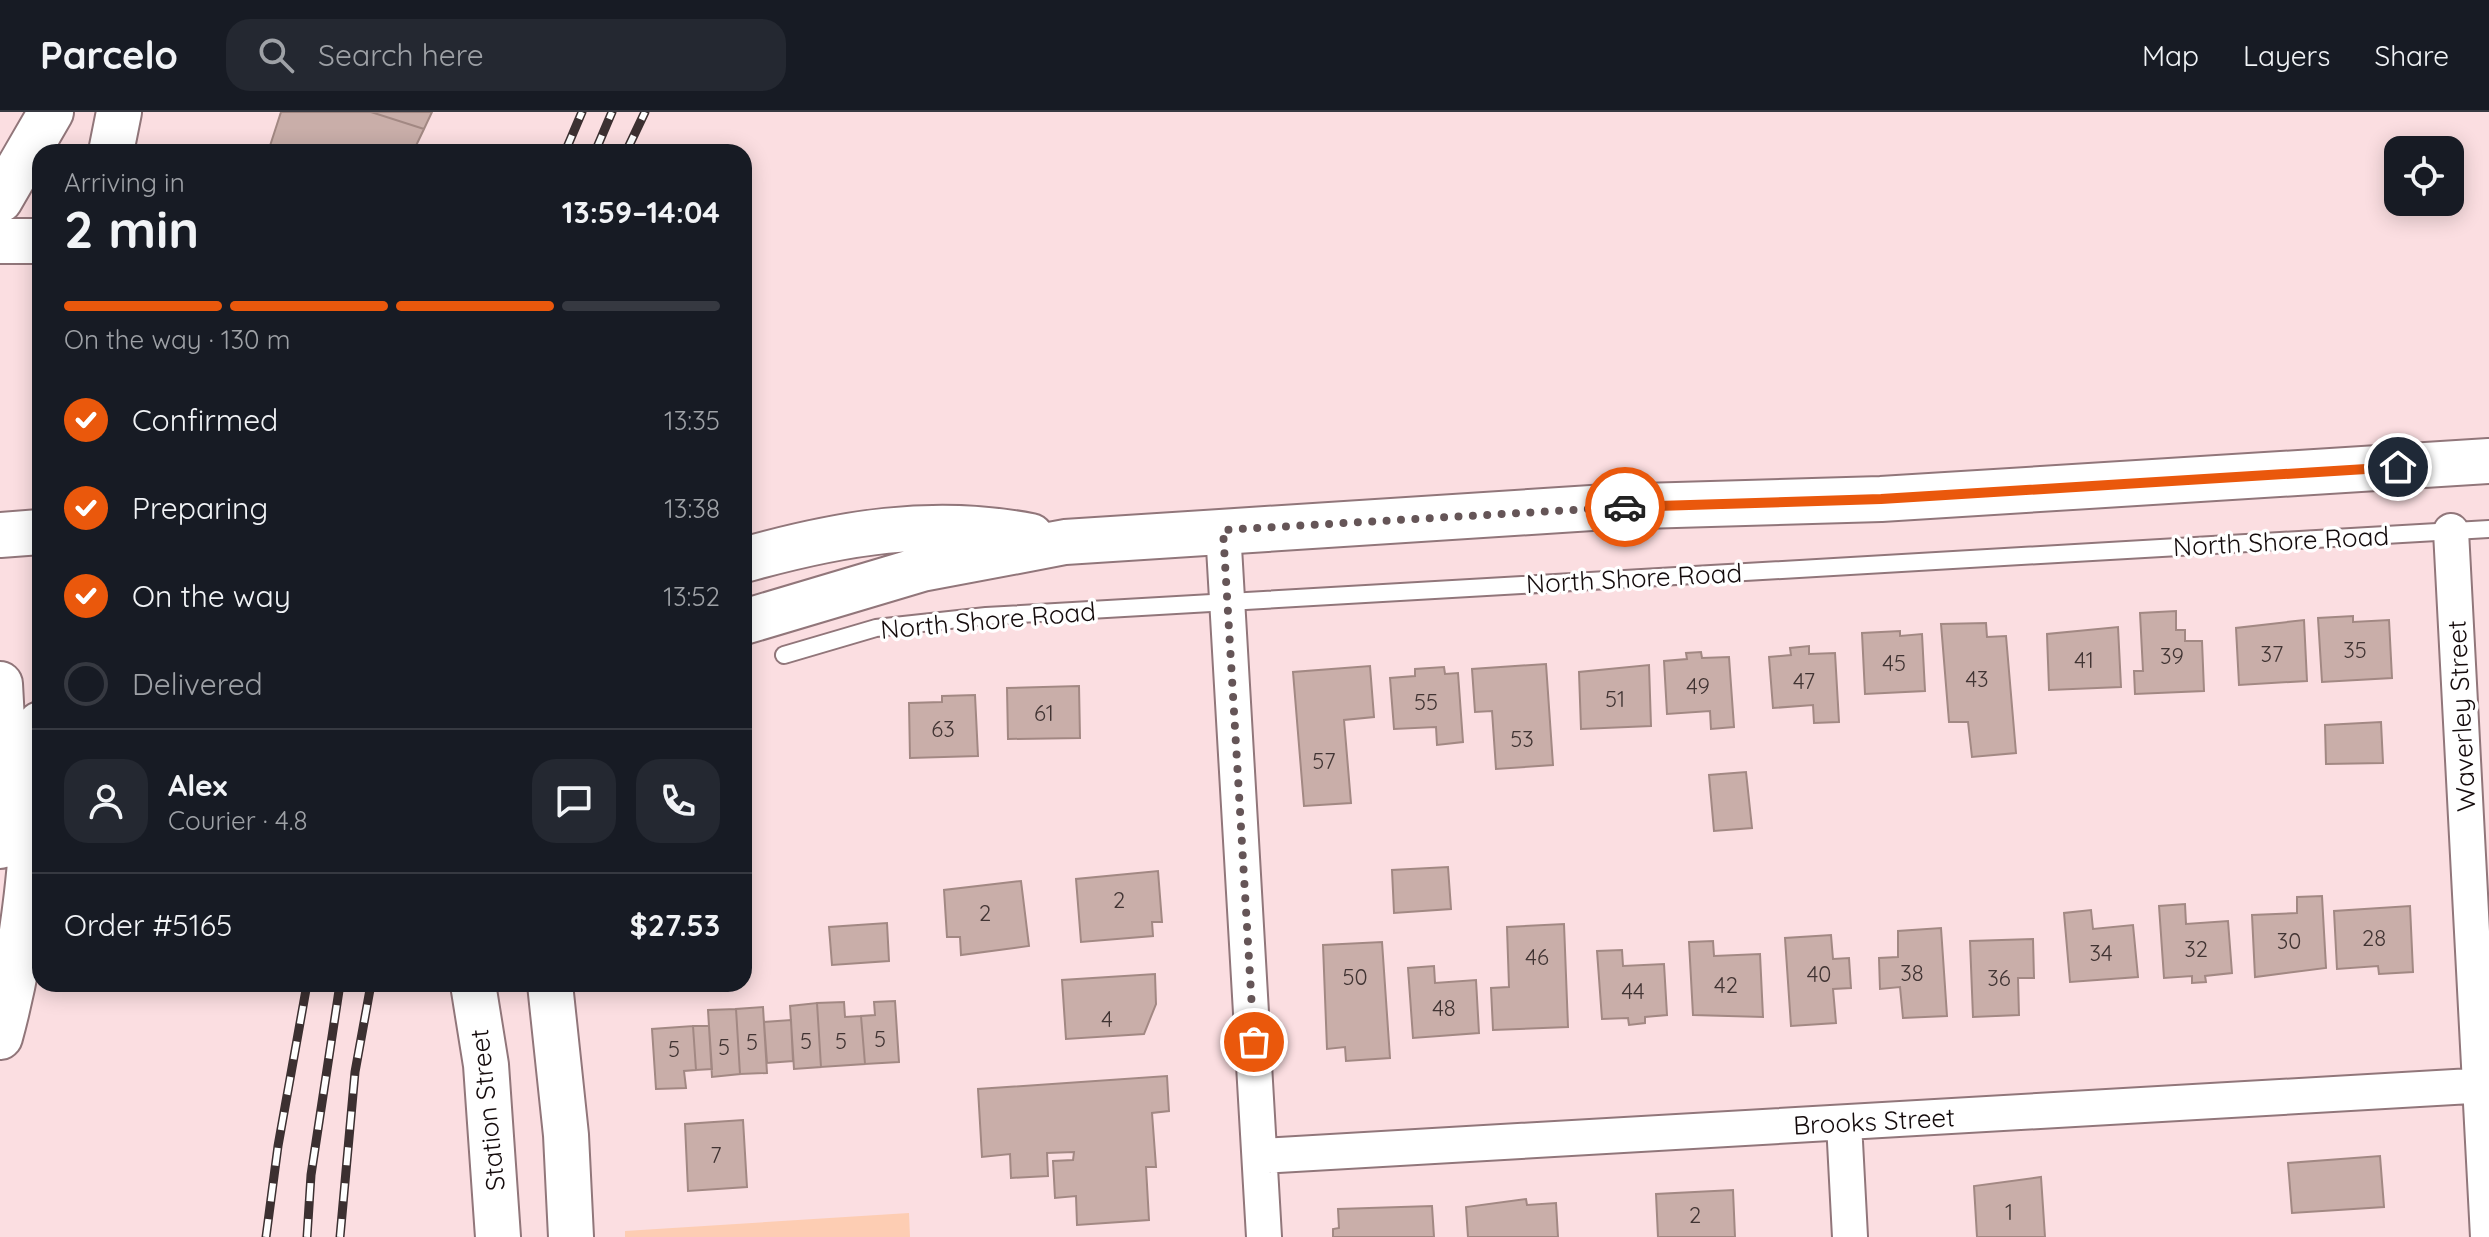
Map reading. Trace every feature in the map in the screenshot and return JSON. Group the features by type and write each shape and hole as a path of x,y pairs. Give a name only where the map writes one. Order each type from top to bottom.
{"main road":[{"path":"32,144 51,112"},
{"path":"113,144 119,112"},
{"path":"0,200 32,145"},
{"path":"0,241 32,241"},
{"name":"North Shore Road","path":"752,619 824,595 922,569 1065,542 1607,507 1881,499 2489,461"},
{"name":"North Shore Road","path":"752,558 820,538 873,529 926,526 1006,531 1065,542"},
{"path":"0,535 32,533"},
{"path":"0,684 3,739 0,846"},
{"path":"0,1037 13,989 29,900 32,852"},
{"name":"Station Street","path":"474,992 486,1065 498,1237"},
{"path":"551,992 566,1135 571,1237"}],"street":[{"path":"1223,530 1264,1237"},
{"name":"Waverley Street","path":"2451,531 2485,1085 2488,1237"},
{"name":"Brooks Street","path":"1260,1156 2485,1085"},
{"path":"1844,1123 1850,1237"}],"lane":[{"name":"North Shore Road","path":"784,655 876,628 986,616 2489,529"}],"shaded area":[{"path":"909,1213 910,1237 625,1237 625,1231"}],"building":[{"path":"281,112 371,112 424,129 417,144 271,144"},
{"path":"371,112 432,112 424,129"},
{"path":"2176,611 2176,630 2185,630 2185,641 2202,641 2204,691 2135,694 2134,671 2143,671 2140,613"},
{"path":"2353,616 2353,622 2389,620 2392,678 2322,682 2318,618"},
{"path":"2304,620 2307,681 2239,685 2236,628"},
{"path":"1986,623 1987,637 2006,636 2016,753 1972,757 1968,722 1949,722 1941,624"},
{"path":"2118,627 2121,687 2049,690 2047,634"},
{"path":"1900,631 1900,636 1922,634 1925,691 1865,694 1862,633"},
{"path":"1809,646 1809,654 1835,653 1839,722 1814,723 1813,705 1773,708 1769,657 1791,655 1790,648"},
{"path":"1701,652 1702,658 1729,657 1734,727 1711,729 1710,711 1667,714 1664,661 1687,659 1686,653"},
{"path":"1546,664 1553,765 1496,769 1492,711 1475,712 1472,669"},
{"path":"1649,665 1651,726 1581,729 1579,672"},
{"path":"1370,666 1374,717 1344,720 1351,803 1304,806 1293,672"},
{"path":"1444,667 1445,674 1458,673 1463,742 1437,745 1436,727 1394,729 1390,678 1415,676 1415,669"},
{"path":"1079,686 1080,738 1008,739 1007,688"},
{"path":"975,695 978,756 910,758 909,703 942,702 942,696"},
{"path":"2381,722 2383,763 2326,764 2325,725"},
{"path":"1746,772 1752,828 1714,831 1709,775"},
{"path":"1448,867 1451,909 1394,913 1392,870"},
{"path":"1158,871 1162,922 1152,922 1153,936 1081,942 1076,879"},
{"path":"1021,881 1029,946 961,955 960,937 947,937 944,890"},
{"path":"2322,896 2326,968 2255,977 2252,915 2297,913 2297,897"},
{"path":"2185,904 2186,924 2228,921 2232,973 2205,976 2206,982 2192,983 2192,976 2164,978 2159,906"},
{"path":"2410,906 2413,972 2379,974 2378,966 2337,969 2334,911"},
{"path":"2091,910 2093,929 2133,925 2138,977 2070,982 2064,913"},
{"path":"887,923 889,961 832,965 829,927"},
{"path":"1564,924 1568,1027 1493,1030 1491,988 1509,987 1507,927"},
{"path":"1941,928 1947,1016 1903,1018 1900,987 1880,989 1879,958 1898,957 1898,931"},
{"path":"1831,935 1833,959 1849,958 1851,988 1833,989 1836,1023 1791,1026 1785,938"},
{"path":"2033,939 2034,978 2018,978 2019,1015 1973,1017 1970,941"},
{"path":"1713,941 1714,956 1760,954 1763,1017 1693,1015 1689,942"},
{"path":"1382,942 1390,1058 1346,1061 1345,1047 1327,1049 1323,945"},
{"path":"1622,950 1623,966 1664,964 1667,1015 1645,1017 1645,1023 1629,1025 1628,1018 1602,1019 1597,951"},
{"path":"1434,966 1435,983 1476,980 1479,1033 1413,1038 1408,968"},
{"path":"1155,974 1156,1004 1144,1034 1066,1039 1062,980"},
{"path":"895,1001 899,1062 865,1064 861,1016 875,1015 874,1002"},
{"path":"844,1002 845,1017 861,1016 865,1064 821,1067 817,1003"},
{"path":"817,1003 821,1067 794,1069 790,1006"},
{"path":"763,1007 767,1073 740,1074 736,1009"},
{"path":"736,1009 740,1074 712,1077 708,1010"},
{"path":"791,1020 793,1061 767,1063 764,1022"},
{"path":"693,1026 696,1070 684,1071 686,1088 656,1089 652,1029"},
{"path":"693,1026 709,1026 712,1069 696,1070"},
{"path":"1167,1076 1169,1111 1152,1113 1156,1167 1146,1167 1149,1220 1077,1225 1076,1196 1055,1198 1053,1161 1073,1160 1074,1152 1047,1153 1048,1176 1011,1178 1010,1154 982,1157 978,1089"},
{"path":"743,1120 747,1187 688,1191 685,1124"},
{"path":"2380,1156 2384,1207 2292,1213 2288,1163"},
{"path":"2041,1177 2045,1237 1977,1237 1974,1186"},
{"path":"1733,1190 1735,1237 1658,1237 1656,1194"},
{"path":"1526,1199 1527,1205 1556,1203 1558,1237 1468,1237 1466,1207"},
{"path":"1432,1206 1434,1237 1333,1237 1333,1229 1339,1228 1338,1209"}],"railway":[{"path":"568,144 582,112"},
{"path":"598,144 612,112"},
{"path":"630,144 645,112"},
{"path":"266,1237 278,1146 306,992"},
{"path":"307,1237 311,1175 339,992"},
{"path":"340,1237 355,1072 370,992"}],"way so far":[{"path":"1254,1042 1223,530 1625,507"}],"route":[{"path":"1625,507 1881,499 2398,467"}]}
